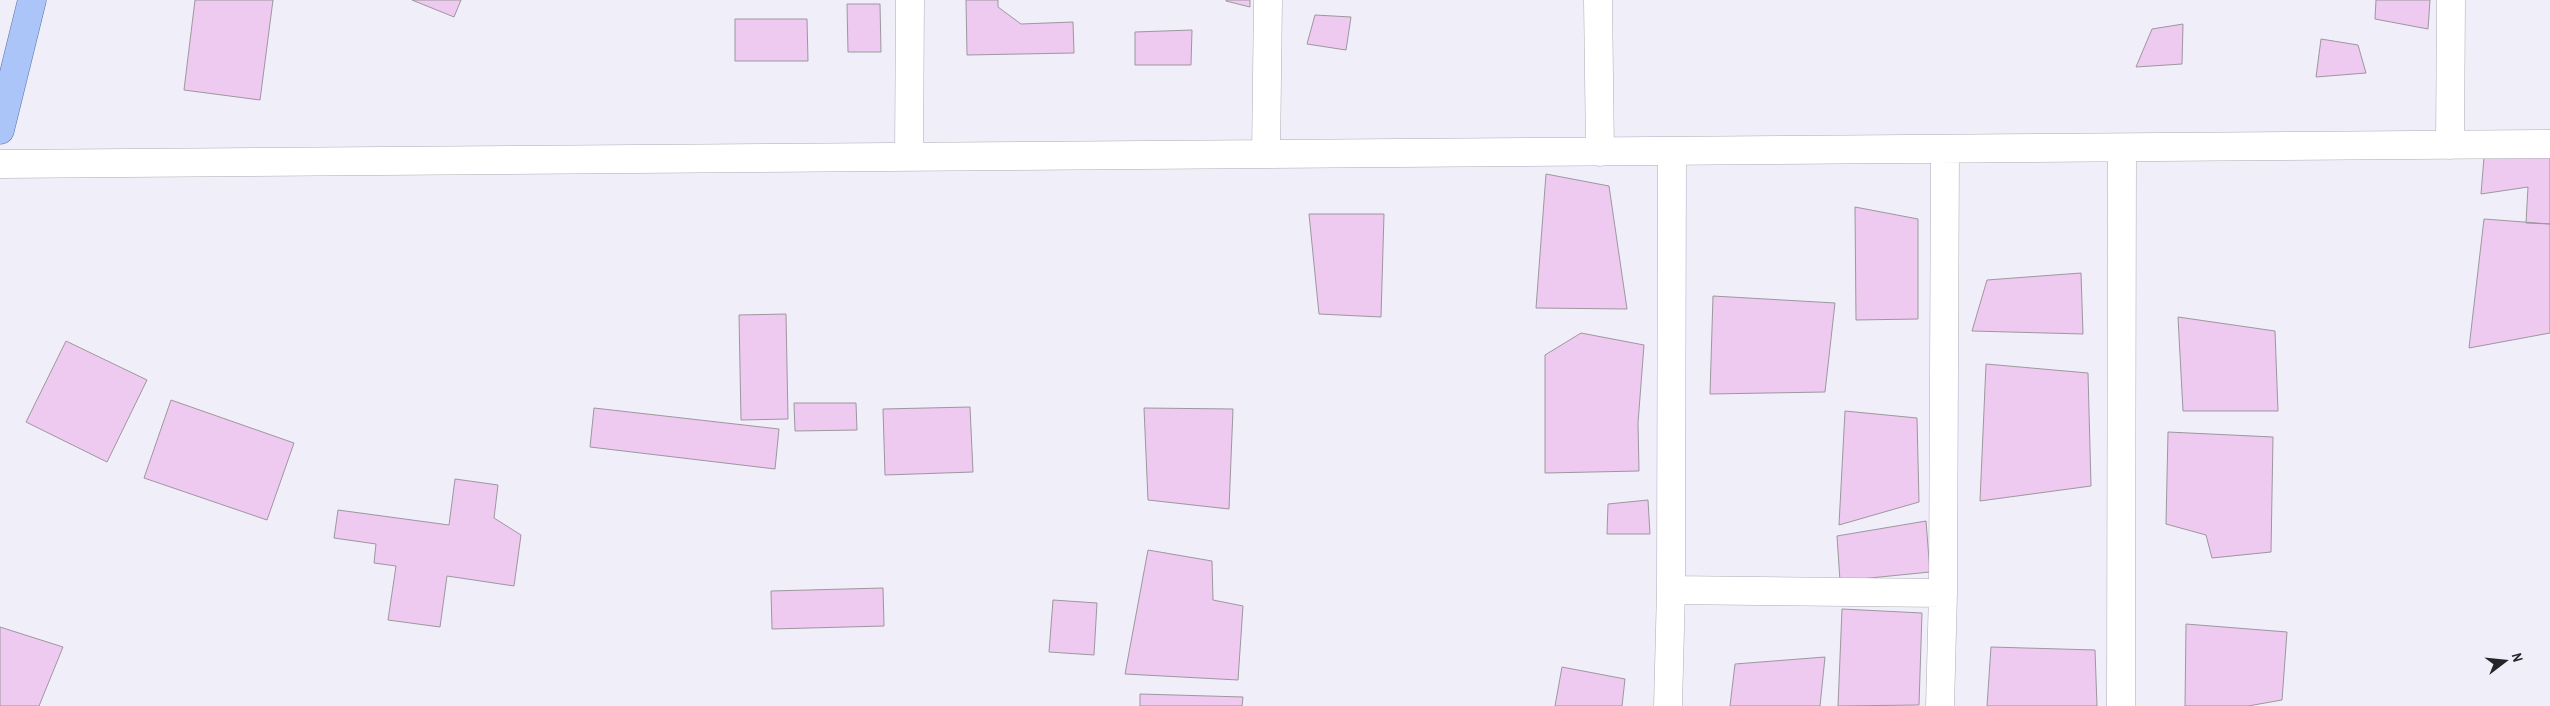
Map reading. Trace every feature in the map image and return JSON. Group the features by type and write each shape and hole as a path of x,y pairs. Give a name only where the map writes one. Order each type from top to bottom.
{"main road":[{"path":"0,130 32,0"}],"street":[{"path":"909,157 910,0"},
{"path":"1266,154 1268,0"},
{"path":"1598,0 1600,152"},
{"path":"2450,145 2451,0"},
{"path":"0,164 2550,144"},
{"path":"2121,706 2122,148"},
{"path":"1940,706 1943,593 1944,149"},
{"path":"1668,706 1672,590 1672,151"},
{"path":"1672,590 1943,593"}],"building":[{"path":"195,0 273,0 260,100 184,90"},
{"path":"412,0 461,0 454,17"},
{"path":"966,0 998,0 998,7 1021,24 1073,22 1074,53 967,55"},
{"path":"1250,0 1250,7 1226,1"},
{"path":"2376,0 2430,0 2428,29 2375,19"},
{"path":"847,4 880,4 881,52 848,52"},
{"path":"1315,15 1351,17 1346,50 1307,44"},
{"path":"735,19 807,19 808,61 735,61"},
{"path":"2183,24 2182,64 2136,67 2152,29"},
{"path":"1192,30 1191,65 1135,65 1135,32"},
{"path":"2321,39 2358,45 2366,73 2316,77"},
{"path":"2485,145 2550,157 2550,224 2526,223 2528,187 2481,194"},
{"path":"1546,174 1609,186 1627,309 1536,308"},
{"path":"1855,207 1918,219 1918,319 1856,320"},
{"path":"1309,214 1384,214 1381,317 1319,314"},
{"path":"2484,219 2550,224 2550,333 2469,348"},
{"path":"2081,273 2083,334 1972,331 1987,280"},
{"path":"1713,296 1835,303 1825,392 1710,394"},
{"path":"786,314 788,419 741,420 739,315"},
{"path":"2178,317 2275,331 2278,411 2183,411"},
{"path":"1581,333 1644,345 1638,423 1639,471 1545,473 1545,355"},
{"path":"66,341 147,380 107,462 26,422"},
{"path":"1986,364 2088,373 2091,486 1980,501"},
{"path":"171,400 294,443 267,520 144,478"},
{"path":"794,403 856,403 857,430 795,431"},
{"path":"970,407 973,472 885,475 883,409"},
{"path":"594,408 779,429 775,469 590,447"},
{"path":"1144,408 1233,409 1229,509 1148,500"},
{"path":"1845,411 1917,418 1919,502 1839,525"},
{"path":"2168,432 2273,437 2271,552 2212,558 2206,535 2166,524"},
{"path":"455,479 498,485 494,518 521,535 514,586 447,576 440,627 388,620 396,566 374,563 376,544 334,538 338,510 449,525"},
{"path":"1648,500 1650,534 1607,534 1608,504"},
{"path":"1926,521 1930,572 1840,581 1837,536"},
{"path":"1148,550 1212,561 1213,600 1243,606 1238,680 1125,674"},
{"path":"883,588 884,626 772,629 771,591"},
{"path":"1053,600 1097,603 1094,655 1049,652"},
{"path":"1842,609 1922,613 1919,705 1838,706"},
{"path":"2186,624 2287,632 2282,700 2248,706 2185,706"},
{"path":"0,627 63,647 39,706 0,706"},
{"path":"1991,647 2095,650 2097,706 1987,706"},
{"path":"1825,657 1820,706 1730,706 1735,664"},
{"path":"1562,667 1625,679 1622,706 1555,706"},
{"path":"1140,694 1243,697 1242,706 1140,706"}]}
